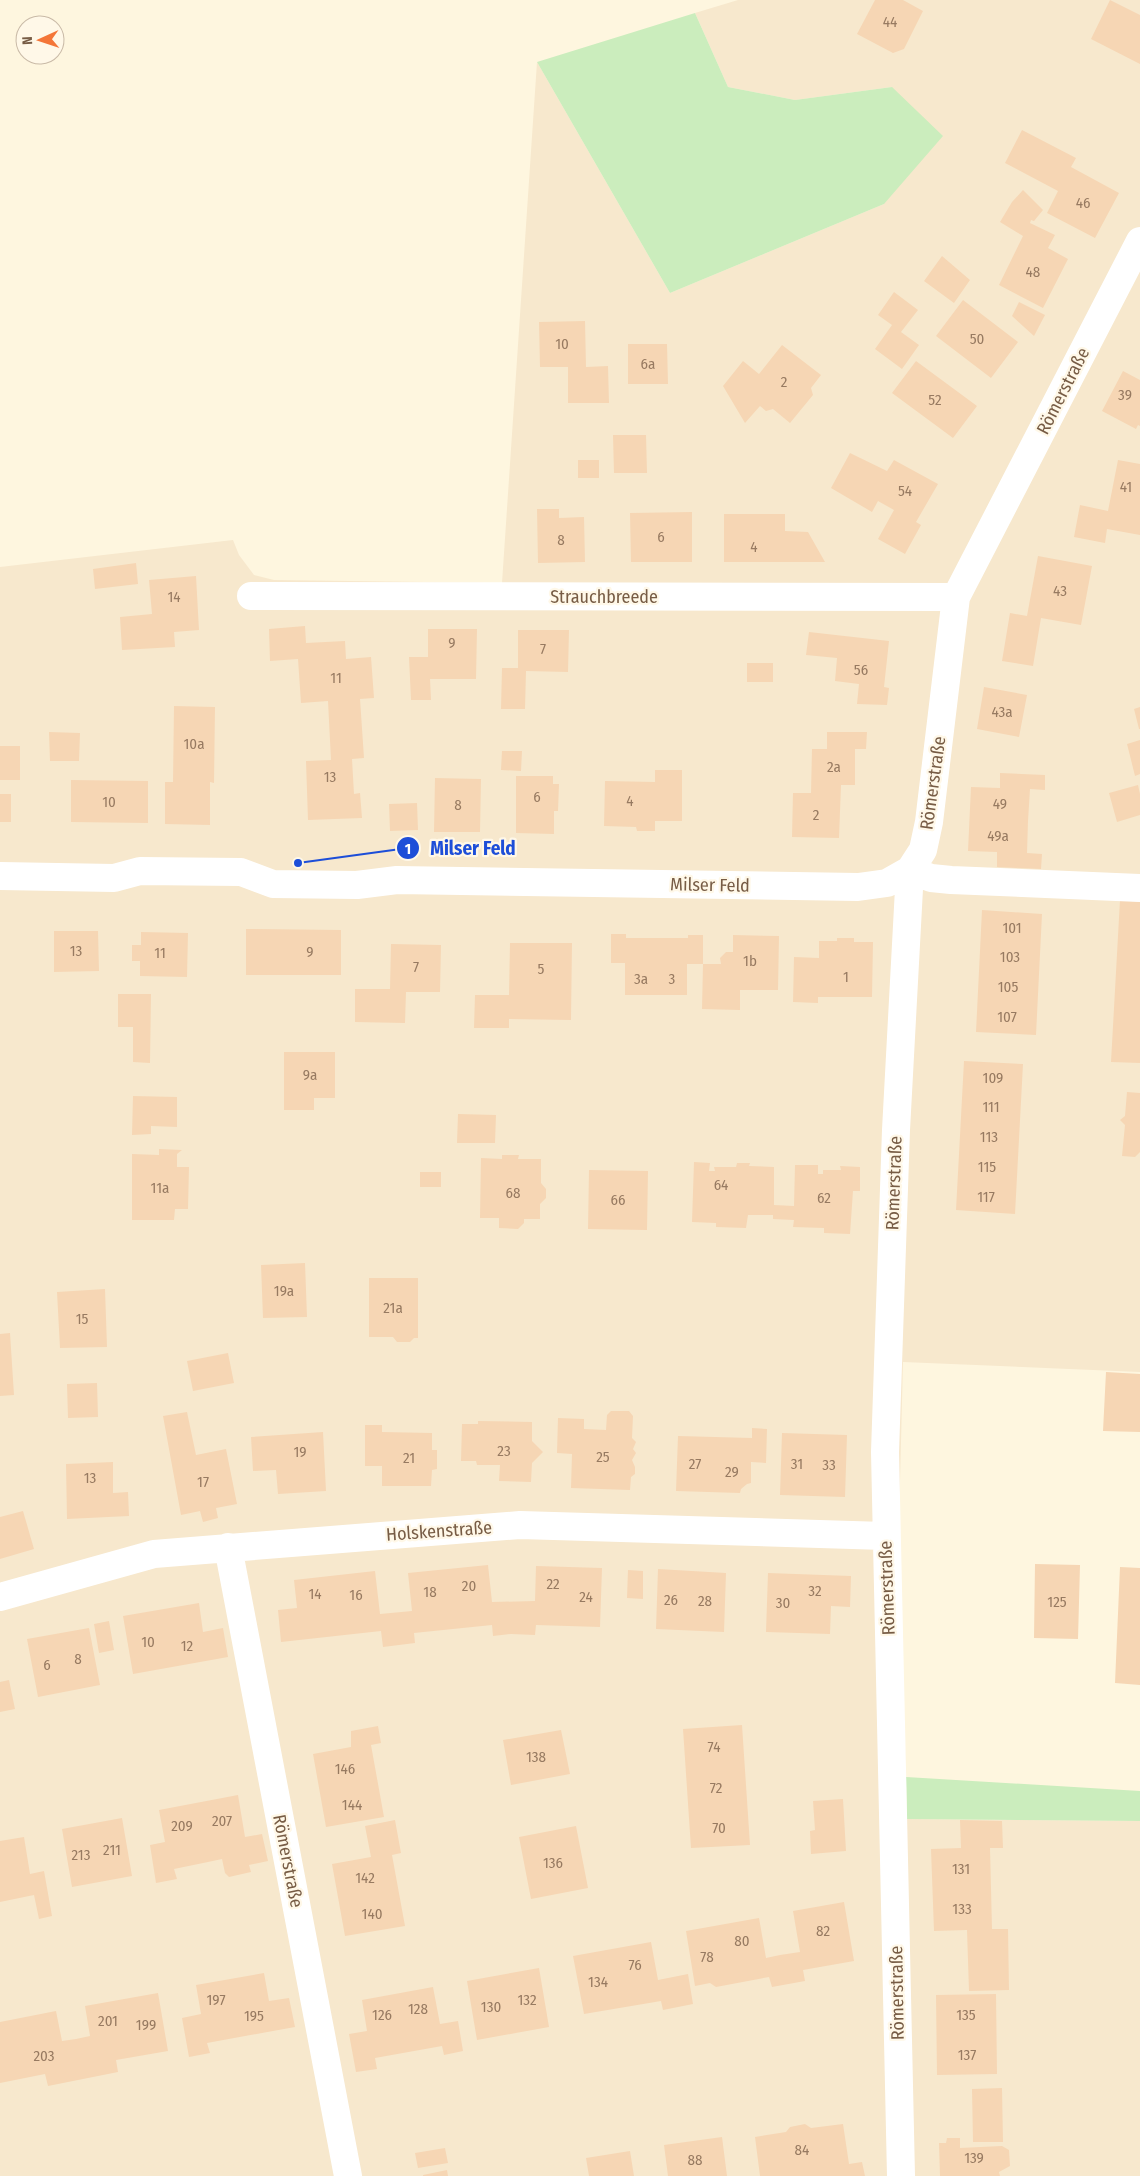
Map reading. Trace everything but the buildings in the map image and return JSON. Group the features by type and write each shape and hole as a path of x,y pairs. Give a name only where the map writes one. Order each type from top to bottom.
{"street":[{"name":"Römerstraße","path":"901,2176 884,1452 891,1237 910,870 924,850 929,822 956,597 1140,241"},
{"name":"Strauchbreede","path":"252,596 956,597"},
{"name":"Milser Feld","path":"0,876 114,878 140,871 241,872 273,884 358,885 397,880 858,887 887,883 910,870"},
{"path":"910,870 931,878 952,880 1140,888"},
{"name":"Holskenstraße","path":"0,1597 154,1554 520,1525 885,1536"},
{"name":"Römerstraße","path":"228,1547 348,2176"}],"shaded area":[{"path":"738,0 1140,0 1140,1372 903,1362 899,1522 907,1819 1140,1821 1140,2176 0,2176 0,567 233,540 239,555 254,575 274,580 502,583 537,62 670,293 884,204 892,87 795,100 728,87 695,13"}],"green space":[{"path":"695,13 728,87 795,100 892,87 943,136 884,204 670,293 537,62"},
{"path":"906,1777 1140,1791 1140,1821 907,1819"}],"place":[{"name":"Milser Feld","path":"298,863"}]}
